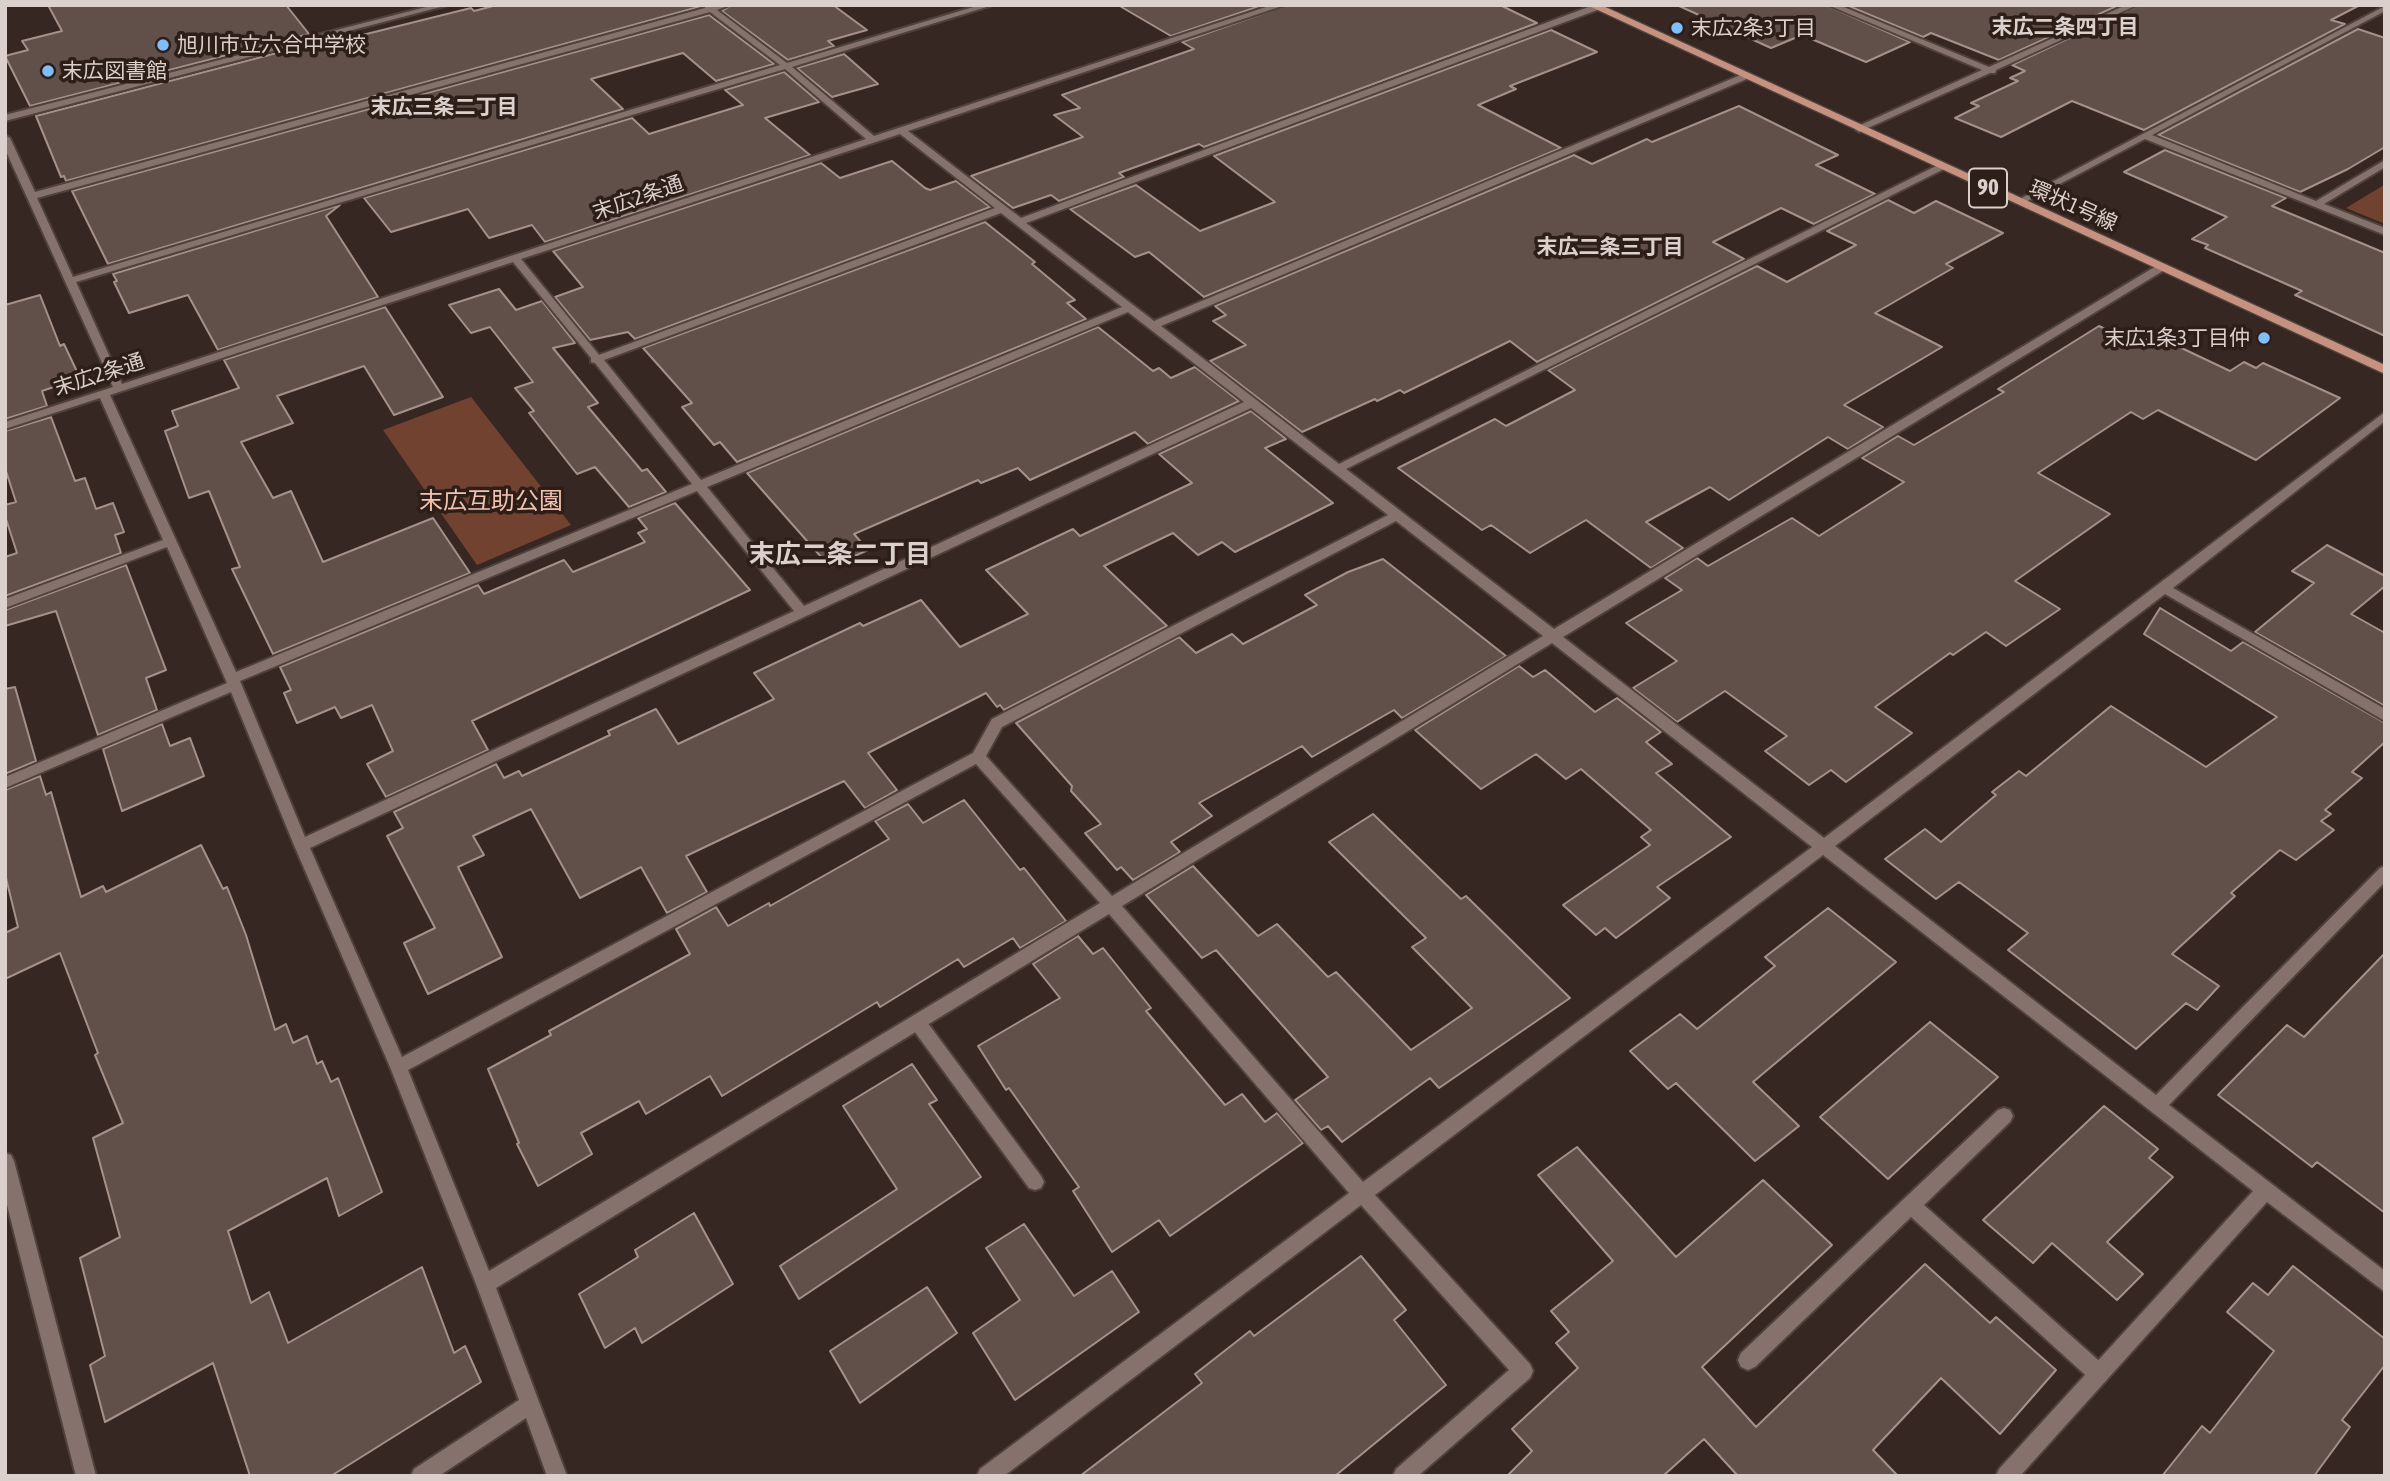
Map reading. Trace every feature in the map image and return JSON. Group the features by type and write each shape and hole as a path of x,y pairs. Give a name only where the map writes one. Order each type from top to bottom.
{"main road":[{"name":"環状1号線","path":"1595,6 2385,370"}],"street":[{"path":"5,118 444,5"},
{"path":"32,196 708,7 726,5"},
{"path":"70,281 989,5"},
{"name":"末広2条通","path":"5,426 516,260 1281,5"},
{"path":"1832,5 1992,71"},
{"path":"1843,10 1854,5"},
{"path":"1859,129 2133,5"},
{"path":"1019,222 1595,6"},
{"path":"708,7 786,66 873,139"},
{"path":"2019,202 2385,8"},
{"path":"1152,326 1746,76"},
{"path":"901,130 1551,638 2385,1283"},
{"path":"2147,136 2385,232"},
{"path":"5,138 70,281 169,542 233,682 300,845 398,1067 485,1284 557,1476"},
{"path":"2318,204 2385,163"},
{"path":"1337,469 1941,167"},
{"path":"595,360 1003,209"},
{"path":"516,260 801,611"},
{"path":"485,1284 2162,267"},
{"path":"5,783 233,682 697,485 1128,308"},
{"path":"300,845 1252,403"},
{"path":"987,1476 1823,847 2164,588 2385,415"},
{"path":"398,1067 978,757 997,723 1397,516"},
{"path":"5,604 169,542"},
{"path":"2164,588 2385,716"},
{"path":"978,757 1112,906 1362,1194 1523,1371 1403,1476"},
{"path":"2157,1106 2385,872"},
{"path":"918,1023 1035,1182"},
{"path":"1748,1360 2004,1116"},
{"path":"5,1161 86,1476"},
{"path":"2006,1476 2266,1190"},
{"path":"1911,1205 2099,1374"},
{"path":"421,1476 530,1404"}],"green space":[{"path":"2384,185 2385,224 2346,208"},
{"name":"末広互助公園","path":"471,397 571,525 477,565 383,430"}],"building":[{"name":"旭川市立六合中学校","path":"48,5 286,5 309,34 30,106 5,56 28,50 22,41 62,31"},
{"path":"497,5 702,6 66,181 64,176 61,177 36,116 315,43 318,46 471,8 474,11"},
{"path":"732,5 833,5 867,30 828,41 834,46 788,60 722,11"},
{"path":"1118,5 1263,5 1171,36"},
{"path":"1287,5 1500,5 1537,23 1204,147 1199,144 1119,173 1124,177 1059,201 1051,195 1013,208 971,176 1083,137 1054,115 1080,108 1062,95 1194,49 1182,42"},
{"path":"1677,5 1826,5 1910,42 1866,62 1802,35 1771,48"},
{"path":"1846,5 2119,5 1999,60 1931,33 1923,37"},
{"path":"2139,5 2360,5 2331,20 2345,24 2144,130 2072,101 2001,137 1955,118 1979,106 1971,103 2018,81 2010,78 2025,71 2012,65"},
{"path":"709,15 774,64 716,81 683,53 591,79 623,109 108,264 72,191"},
{"path":"2358,29 2385,38 2385,147 2348,169 2300,192 2158,135"},
{"path":"1551,30 1597,52 1510,86 1516,89 1478,105 1561,148 1204,297 1149,252 1135,257 1070,209 1136,185 1200,231 1275,202 1214,156"},
{"path":"844,54 878,84 832,97 797,68"},
{"path":"784,72 819,102 765,118 810,155 545,242 532,225 489,238 468,209 391,232 364,198 632,118 649,134 743,105 725,90"},
{"path":"1739,106 1838,155 1816,165 1875,194 1814,224 1781,208 1713,242 1744,259 1537,362 1510,341 1404,393 1400,390 1377,401 1375,399 1302,432 1210,361 1246,345 1213,321 1226,315 1215,306 1574,155 1592,164 1647,139 1652,142"},
{"path":"2165,150 2286,198 2272,206 2385,253 2385,336 2295,295 2302,291 2205,248 2208,245 2192,239 2227,217 2124,172"},
{"path":"892,161 925,188 930,190 956,181 990,207 635,339 628,332 590,340 555,297 583,287 553,251 821,163 840,178"},
{"path":"1888,200 1914,213 1936,201 2003,233 1946,264 1953,268 1875,313 1942,347 1844,405 1883,427 1848,449 1828,437 1729,500 1710,487 1646,522 1683,548 1651,568 1586,520 1530,553 1491,525 1482,530 1398,468 1495,419 1506,426 1575,390 1548,370 1757,266 1787,282 1856,245 1827,231"},
{"path":"340,205 326,216 378,297 218,350 188,295 129,313 114,282 117,281 113,274"},
{"path":"985,222 1035,262 1032,264 1075,300 1067,303 1086,319 737,462 720,442 714,445 682,407 692,403 643,348"},
{"path":"499,289 516,310 542,301 575,343 553,348 598,403 588,407 642,471 647,469 666,492 629,507 595,467 577,474 529,413 534,411 515,388 533,382 490,327 471,333 449,305"},
{"path":"40,295 60,346 64,344 80,378 42,391 47,406 5,419 5,305"},
{"path":"385,307 443,397 394,415 364,366 277,396 293,423 241,442 273,498 291,491 323,562 433,518 470,573 273,654 232,569 240,567 209,491 189,498 165,431 178,426 172,411 239,388 224,360"},
{"path":"2099,326 2138,345 2154,335 2230,371 2244,362 2256,368 2263,363 2340,398 2256,460 2158,410 2143,419 2131,412 2038,473 2110,514 2015,581 2060,609 2006,646 1986,632 1953,655 1950,653 1875,707 1912,733 1846,782 1831,770 1809,785 1765,751 1787,736 1725,691 1677,722 1633,688 1677,661 1626,623 1682,590 1665,578 1697,558 1708,566 1792,518 1819,536 1904,482 1862,458 1898,436 1914,445 2004,392 1998,389"},
{"path":"1098,327 1153,371 1159,368 1171,378 1195,367 1239,401 1148,444 1135,432 1030,480 1018,468 981,483 978,480 854,534 868,550 830,567 747,473"},
{"path":"1251,411 1286,439 1265,448 1333,503 1235,552 1222,542 1198,555 1173,533 1104,566 1167,626 1004,710 1000,705 997,707 986,693 868,753 897,790 865,808 844,781 686,856 707,892 667,913 641,867 580,898 531,809 473,836 484,855 458,867 502,957 428,994 404,943 435,928 387,836 403,828 394,812 496,764 504,778 519,771 522,776 610,735 608,731 656,709 678,744 774,699 754,673 860,623 863,626 921,600 960,647 1028,614 986,570 1073,529 1080,536 1192,483 1159,454"},
{"path":"51,417 75,481 85,478 96,509 113,503 124,532 115,535 121,553 5,596 5,557 17,553 5,516 5,505 16,502 5,468 5,431"},
{"path":"675,503 750,590 472,721 488,750 386,797 367,764 393,751 372,705 341,718 335,707 297,723 284,693 291,690 280,667 478,585 484,594 564,560 573,572 645,542 638,533 647,529 638,518"},
{"path":"2327,545 2385,576 2385,586 2351,614 2385,633 2385,706 2255,632 2314,583 2292,571"},
{"path":"1383,559 1506,656 1402,718 1394,710 1312,757 1302,746 1199,803 1212,816 1171,842 1180,852 1133,880 1121,867 1117,870 1085,833 1101,824 1071,791 1072,786 1016,723 1179,637 1196,653 1232,634 1243,644 1317,605 1305,595 1348,572"},
{"path":"126,565 166,670 146,678 157,710 98,735 56,611 5,626 5,610"},
{"path":"2160,608 2231,651 2243,642 2385,723 2385,742 2352,772 2362,778 2325,810 2331,814 2321,821 2334,830 2296,860 2280,850 2231,893 2235,896 2172,954 2219,986 2197,1010 2186,1003 2136,1049 2008,950 2028,933 1959,882 1936,899 1885,859 1925,829 1941,842 1996,795 1992,792 2019,771 2026,776 2111,706 2206,767 2277,717 2144,634"},
{"path":"1519,666 1533,677 1545,670 1595,712 1617,698 1661,732 1646,742 1672,764 1656,773 1731,837 1657,887 1670,898 1616,938 1605,928 1596,935 1563,905 1650,845 1641,837 1651,830 1581,769 1566,779 1536,754 1481,789 1415,730"},
{"path":"15,687 36,761 5,774 5,689"},
{"path":"162,724 170,746 190,738 204,776 122,811 103,749"},
{"path":"40,776 46,795 51,792 81,897 103,886 106,892 201,845 223,889 227,887 246,935 275,1030 286,1024 293,1043 307,1036 317,1064 322,1061 331,1082 338,1078 382,1192 339,1216 327,1178 228,1231 251,1303 269,1292 288,1343 422,1267 454,1353 465,1346 481,1382 331,1476 250,1476 213,1363 105,1422 90,1365 105,1356 80,1258 120,1237 93,1138 123,1123 95,1055 98,1053 60,953 5,979 5,933 18,927 5,874 5,790"},
{"path":"964,800 1020,870 1024,868 1066,921 1020,948 1013,938 964,967 958,959 880,1007 877,1002 722,1096 710,1076 646,1114 639,1101 581,1133 592,1154 538,1186 517,1144 519,1143 488,1069 551,1035 549,1031 690,954 676,929 716,907 728,926 769,903 770,906 889,839 875,821 908,804 923,823"},
{"path":"1373,814 1461,899 1466,896 1570,998 1439,1088 1430,1078 1342,1142 1328,1126 1321,1130 1295,1100 1328,1077 1216,950 1202,958 1146,895 1193,866 1258,936 1277,924 1328,977 1336,972 1411,1050 1472,1008 1412,947 1426,938 1329,842"},
{"path":"1828,908 1896,962 1753,1082 1799,1126 1755,1161 1676,1083 1668,1089 1630,1051 1680,1014 1697,1029 1775,966 1765,957"},
{"path":"1078,936 1093,954 1103,948 1151,1008 1146,1011 1225,1105 1242,1094 1265,1122 1277,1113 1303,1143 1170,1236 1159,1220 1112,1252 1073,1191 1079,1187 1009,1088 1006,1090 978,1046 1060,998 1033,964"},
{"path":"2385,953 2385,1213 2317,1162 2312,1167 2218,1095 2287,1025 2304,1037"},
{"path":"1930,1022 1998,1077 1888,1179 1820,1117"},
{"path":"912,1064 937,1100 929,1104 981,1177 799,1299 780,1266 897,1189 843,1106"},
{"path":"2104,1106 2158,1149 2149,1158 2173,1177 2107,1242 2143,1274 2117,1300 2052,1243 2033,1263 1983,1220"},
{"path":"1577,1147 1676,1257 1763,1180 1832,1245 1702,1367 1756,1427 1925,1264 1990,1323 1996,1317 2056,1370 2000,1434 1941,1378 1873,1450 1898,1476 1738,1476 1704,1439 1663,1476 1507,1476 1532,1451 1512,1429 1578,1368 1556,1343 1569,1332 1551,1311 1613,1261 1538,1175"},
{"path":"694,1213 733,1284 642,1343 635,1328 605,1348 579,1294 638,1257 635,1250"},
{"path":"1024,1224 1074,1296 1112,1271 1139,1312 1015,1400 973,1333 1020,1300 986,1248"},
{"path":"1361,1256 1406,1310 1394,1320 1446,1385 1335,1476 1080,1476 1202,1383 1195,1374 1250,1331 1254,1336"},
{"path":"2293,1266 2385,1339 2385,1365 2342,1420 2350,1427 2314,1476 2162,1476 2202,1426 2210,1433 2274,1351 2227,1312 2253,1283 2268,1295"},
{"path":"927,1287 957,1333 860,1403 830,1351"}],"place":[{"name":"末広2条3丁目","path":"1677,28"},
{"name":"旭川市立六合中学校","path":"163,45"},
{"name":"末広図書館","path":"48,71"},
{"name":"末広1条3丁目仲","path":"2264,338"}],"district":[{"name":"末広二条四丁目","path":"2065,27"},
{"name":"末広三条二丁目","path":"444,107"},
{"name":"末広二条三丁目","path":"1610,247"},
{"name":"末広二条二丁目","path":"840,555"}]}
